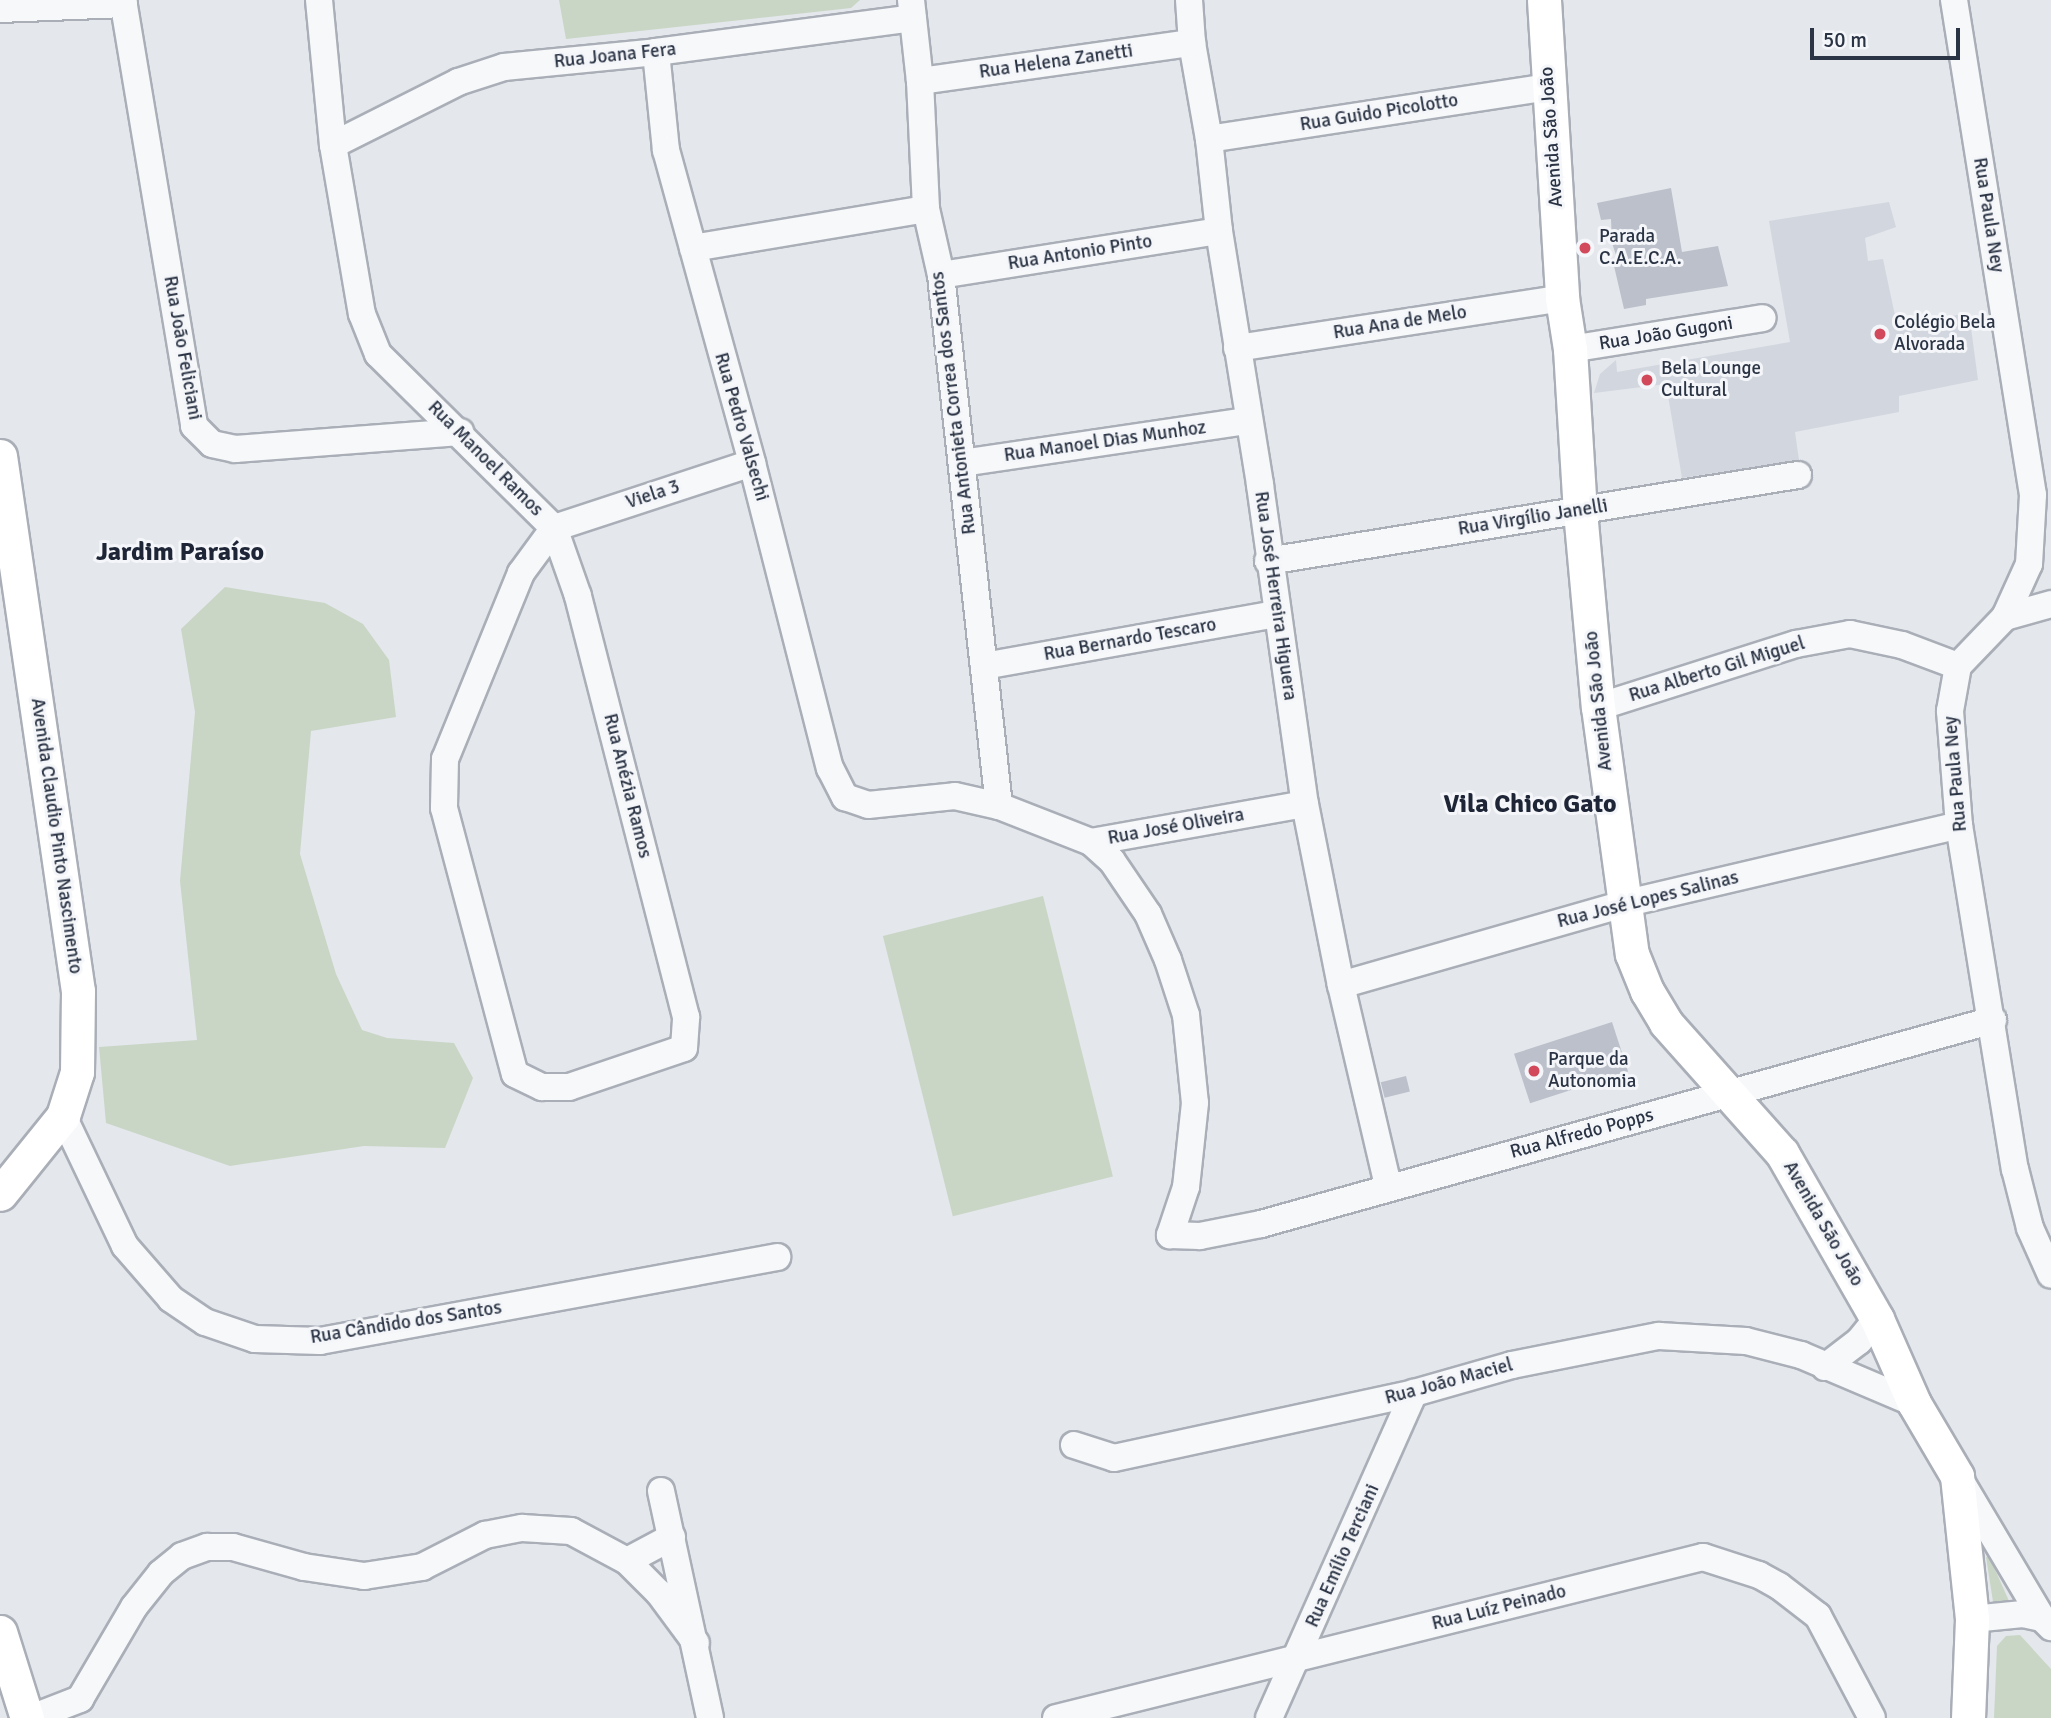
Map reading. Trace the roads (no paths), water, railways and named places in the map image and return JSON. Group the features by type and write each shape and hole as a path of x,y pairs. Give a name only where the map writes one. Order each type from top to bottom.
{"main road":[{"name":"Avenida São João","path":"1544,0 1562,298 1570,349 1580,510 1598,707 1632,954 1647,990 1666,1023 1732,1093 1782,1153 1877,1319 1914,1403 1957,1476"},
{"name":"Avenida Claudio Pinto Nascimento","path":"0,456 78,991 77,1072 64,1116 0,1194"},
{"path":"1957,1476 1972,1619 1968,1718"},
{"path":"0,1632 7,1672 29,1718"}],"street":[{"name":"Rua Manoel Ramos","path":"319,0 333,145 362,314 378,354 460,432 554,528 521,573 445,759 444,808 515,1074"},
{"name":"Rua José Herreira Higuera","path":"1189,0 1192,43 1209,139 1219,231 1260,485 1268,561 1305,804 1341,985 1388,1186"},
{"name":"Rua Paula Ney","path":"1954,0 2033,495 2029,564 2006,617 1958,666 1950,711 1959,825 1993,1020 2015,1169 2030,1228 2051,1275"},
{"path":"0,9 123,2"},
{"name":"Rua João Feliciani","path":"123,2 194,426 212,444 235,449 460,432"},
{"name":"Rua Joana Fera","path":"333,145 458,82 504,67 656,52 912,9"},
{"name":"Rua Antonieta Correa dos Santos","path":"912,9 920,81 926,209 941,275 999,806"},
{"name":"Rua Helena Zanetti","path":"920,81 1192,43"},
{"name":"Rua Pedro Valsechi","path":"656,52 666,150 752,463 830,768 845,797"},
{"name":"Rua Guido Picolotto","path":"1209,139 1548,87"},
{"path":"692,248 926,209"},
{"name":"Rua Antonio Pinto","path":"941,275 1219,231"},
{"name":"Rua Ana de Melo","path":"1237,348 1562,298"},
{"name":"Rua João Gugoni","path":"1570,349 1763,318"},
{"name":"Rua Manoel Dias Munhoz","path":"962,463 1248,421"},
{"name":"Viela 3","path":"554,528 752,463"},
{"name":"Rua Virgílio Janelli","path":"1268,561 1798,475"},
{"name":"Rua Anézia Ramos","path":"515,1074 542,1087 569,1087 684,1048 686,1017 578,596 554,528"},
{"path":"2006,617 2051,604"},
{"name":"Rua Bernardo Tescaro","path":"984,666 1276,614"},
{"name":"Rua Alberto Gil Miguel","path":"1598,707 1796,644 1850,634 1902,645 1958,666"},
{"name":"Rua José Oliveira","path":"845,797 868,805 956,796 999,806 1091,842 1305,804"},
{"name":"Rua José Lopes Salinas","path":"1341,985 1623,904 1959,825"},
{"name":"Rua Alfredo Popps","path":"1091,842 1112,861 1148,914 1168,960 1186,1015 1195,1103 1186,1187 1170,1235 1200,1236 1261,1224 1388,1186 1993,1020"},
{"name":"Rua Cândido dos Santos","path":"64,1116 125,1246 172,1299 205,1322 255,1339 320,1341 777,1257"},
{"path":"1825,1367 1859,1341 1877,1319"},
{"name":"Rua João Maciel","path":"1074,1444 1114,1458 1414,1393 1511,1365 1659,1336 1746,1341 1801,1355 1914,1403"},
{"name":"Rua Emílio Terciani","path":"1269,1718 1414,1393"},
{"name":"Avenida São João","path":"1957,1476 2047,1623"},
{"path":"661,1491 696,1643 710,1718"},
{"path":"29,1718 80,1699 134,1607 161,1573 182,1556 207,1547 233,1548 304,1567 364,1576 422,1567 485,1535 522,1528 570,1531 627,1560 659,1593 696,1643"},
{"path":"627,1560 672,1537"},
{"name":"Rua Luíz Peinado","path":"1056,1718 1703,1557 1759,1575 1779,1586 1818,1616 1872,1718"},
{"name":"Avenida São João","path":"1972,1619 2023,1614 2047,1623"}],"place":[{"name":"Parada C.A.E.C.A.","path":"1585,248"},
{"name":"Colégio Bela Alvorada","path":"1880,334"},
{"name":"Bela Lounge Cultural","path":"1647,380"},
{"name":"Parque da Autonomia","path":"1534,1071"}],"district":[{"name":"Jardim Paraíso","path":"180,553"},
{"name":"Vila Chico Gato","path":"1530,805"}]}
